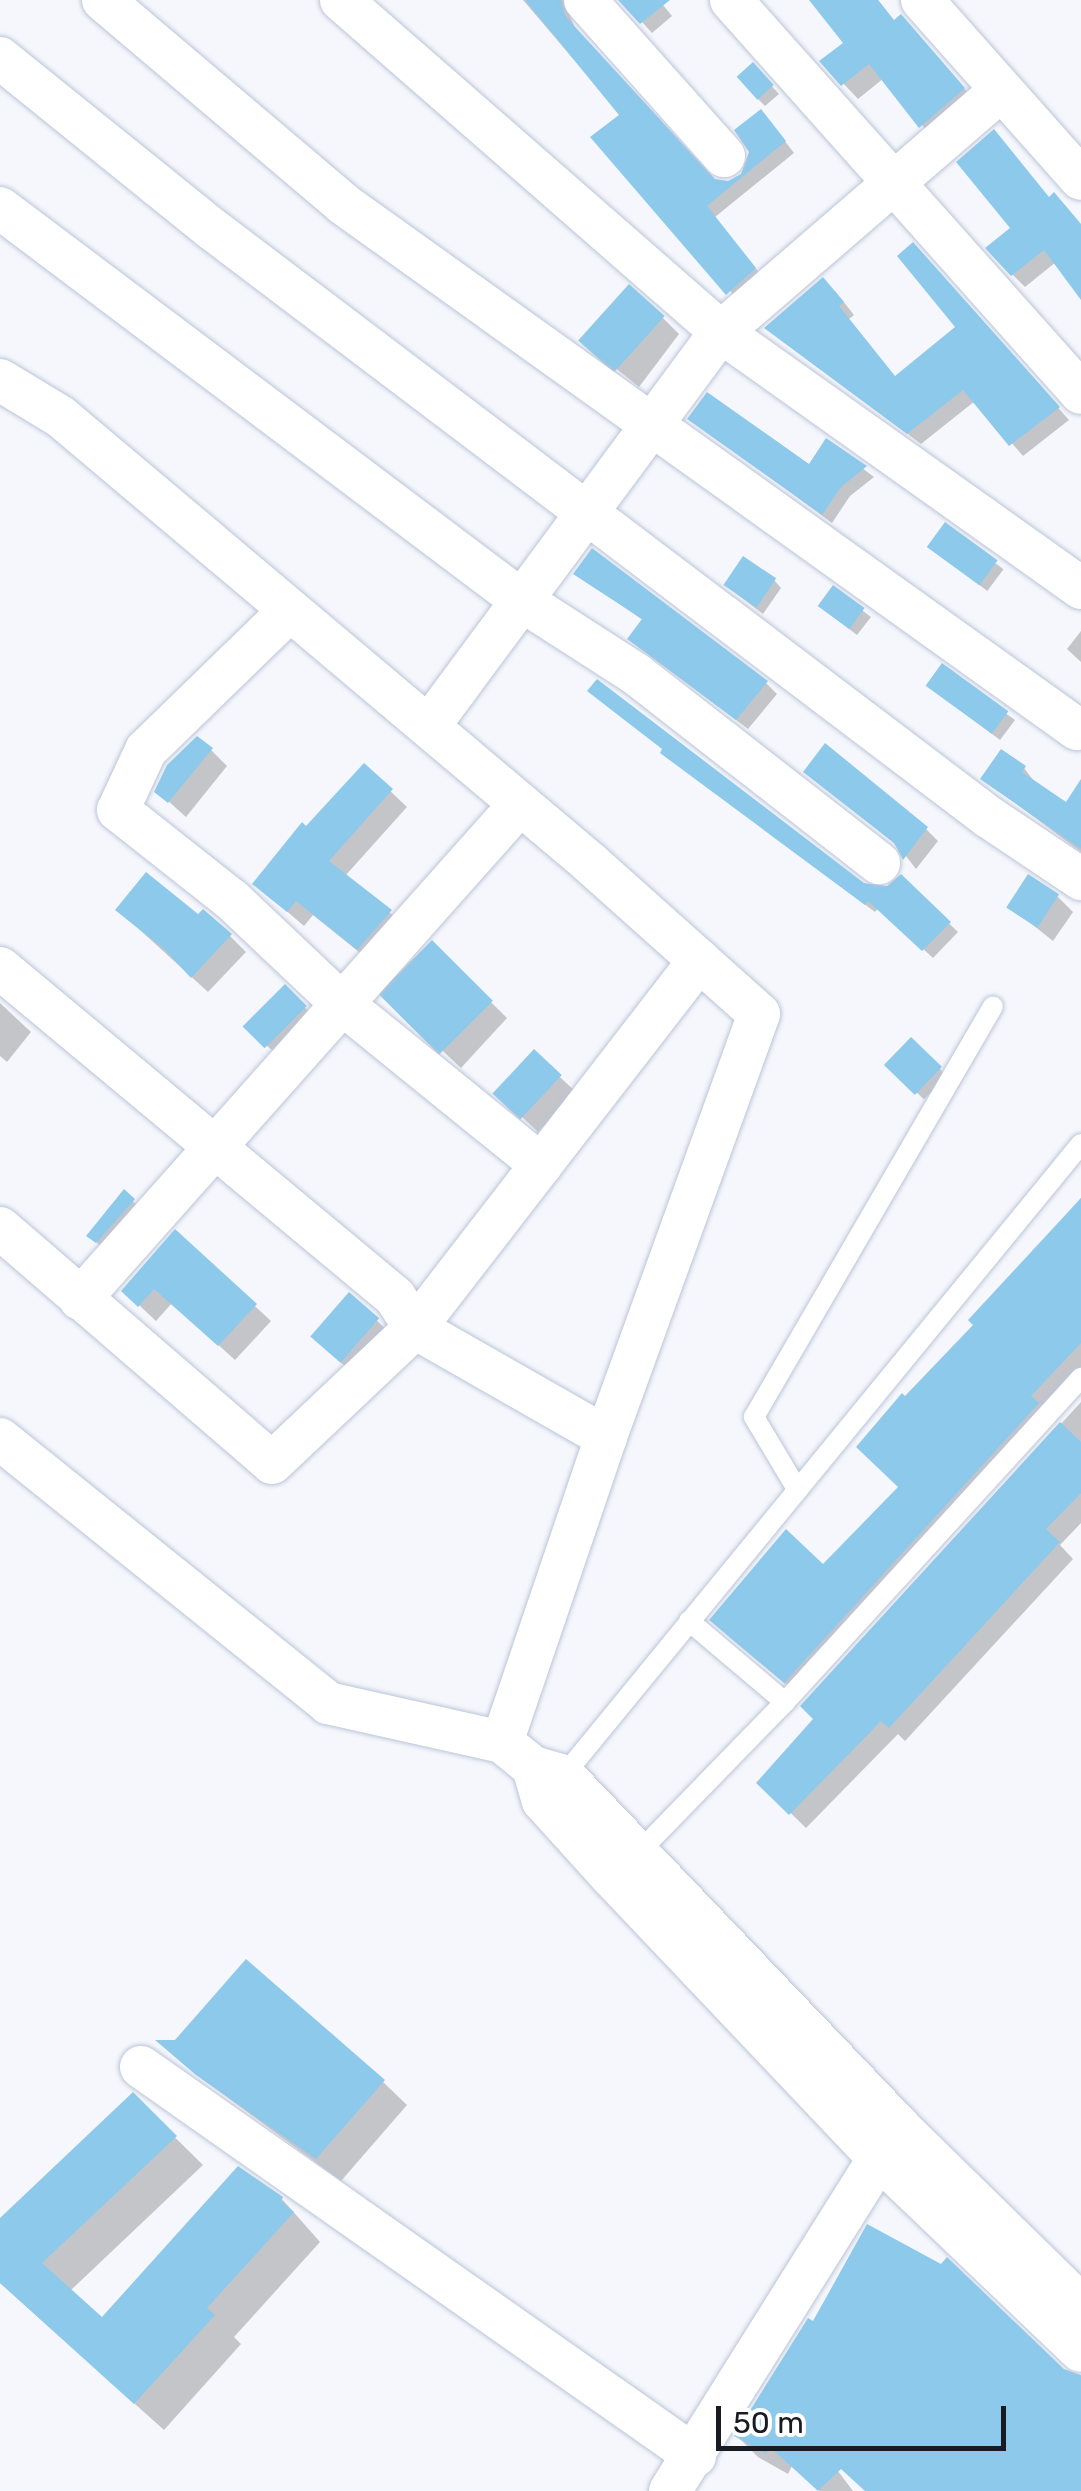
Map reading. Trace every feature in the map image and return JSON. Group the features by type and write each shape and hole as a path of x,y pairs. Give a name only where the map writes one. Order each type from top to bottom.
{"street":[{"path":"103,0 342,203 1077,730"},
{"path":"341,0 721,332 1081,588"},
{"path":"585,0 724,156"},
{"path":"730,0 1081,392"},
{"path":"922,0 1081,179"},
{"path":"0,58 212,229 990,818 1081,879"},
{"path":"428,726 721,332 1001,90"},
{"path":"0,208 522,600 636,674 879,863"},
{"path":"0,380 61,416 288,612 520,804 759,1014 606,1437 536,1771"},
{"path":"288,612 146,750 118,810 232,900 340,1002 541,1165"},
{"path":"80,1299 520,804"},
{"path":"0,1228 272,1463 415,1328 699,960"},
{"path":"0,968 395,1298 415,1328 606,1437"},
{"path":"0,1439 328,1703 536,1771 639,1852 889,2142 1081,2305"},
{"path":"536,1771 889,2142 1081,2351"},
{"path":"141,2068 695,2456"},
{"path":"670,2491 889,2142"}],"lane":[{"path":"797,1490 754,1417 992,1006"},
{"path":"536,1771 689,1621 1081,1144"},
{"path":"639,1852 785,1702 1081,1378"},
{"path":"689,1621 785,1702"}],"building":[{"path":"525,0 561,0 566,17 715,179 728,181 741,174 749,152 734,130 761,109 786,141 707,206 756,268 726,295 590,137 619,115"},
{"path":"618,0 670,0 640,24"},
{"path":"809,0 878,0 894,20 901,14 965,88 919,128 869,64 841,86 819,61 843,43"},
{"path":"753,62 774,85 757,100 737,77"},
{"path":"994,129 1049,197 1054,192 1081,224 1081,300 1044,250 1011,276 985,248 1010,228 956,162"},
{"path":"913,242 1060,407 1009,446 963,390 907,434 764,328 823,277 844,302 839,306 895,376 955,327 897,256"},
{"path":"629,284 665,316 614,373 578,340"},
{"path":"707,392 809,464 826,438 867,466 841,487 822,515 687,419"},
{"path":"945,522 998,560 979,585 927,547"},
{"path":"592,548 768,681 736,720 627,639 642,619 573,574"},
{"path":"743,556 776,578 757,607 723,585"},
{"path":"833,585 865,608 849,629 818,606"},
{"path":"942,663 1008,711 992,734 926,686"},
{"path":"597,679 864,883 887,886 901,874 951,922 922,951 868,901 865,905 660,753 662,749 587,691"},
{"path":"197,736 213,748 168,803 154,792 167,765"},
{"path":"825,743 928,827 903,860 894,843 803,772"},
{"path":"1001,749 1026,766 1022,772 1066,802 1081,779 1081,849 980,779"},
{"path":"364,763 393,789 329,861 392,910 357,950 296,901 287,912 252,884 302,822 306,826"},
{"path":"146,872 198,914 203,909 232,934 191,978 165,950 115,910"},
{"path":"1028,874 1059,894 1037,928 1006,908"},
{"path":"432,940 493,1001 439,1055 378,994"},
{"path":"285,984 307,1006 264,1048 243,1026"},
{"path":"911,1037 942,1067 915,1095 884,1065"},
{"path":"534,1049 562,1075 520,1120 492,1094"},
{"path":"124,1189 135,1199 96,1243 86,1236"},
{"path":"1081,1198 1081,1343 1031,1396 1039,1403 784,1683 709,1620 786,1529 823,1564 898,1487 856,1447 902,1393 905,1396 973,1325 968,1320"},
{"path":"175,1229 257,1304 218,1346 154,1289 138,1307 121,1291"},
{"path":"349,1292 379,1318 340,1363 310,1337"},
{"path":"1060,1422 1081,1442 1081,1493 1046,1529 1060,1542 889,1728 881,1721 789,1815 756,1783 813,1719 800,1706"},
{"path":"246,1959 385,2080 316,2159 196,2075 155,2040 175,2040"},
{"path":"133,2092 177,2136 42,2263 102,2317 238,2166 283,2197 281,2201 294,2212 207,2308 215,2315 134,2404 0,2283 0,2218"},
{"path":"867,2224 941,2264 947,2257 1064,2369 1081,2375 1081,2491 865,2491 841,2469 818,2491 770,2447 766,2454 734,2436 808,2318 813,2321"}]}
